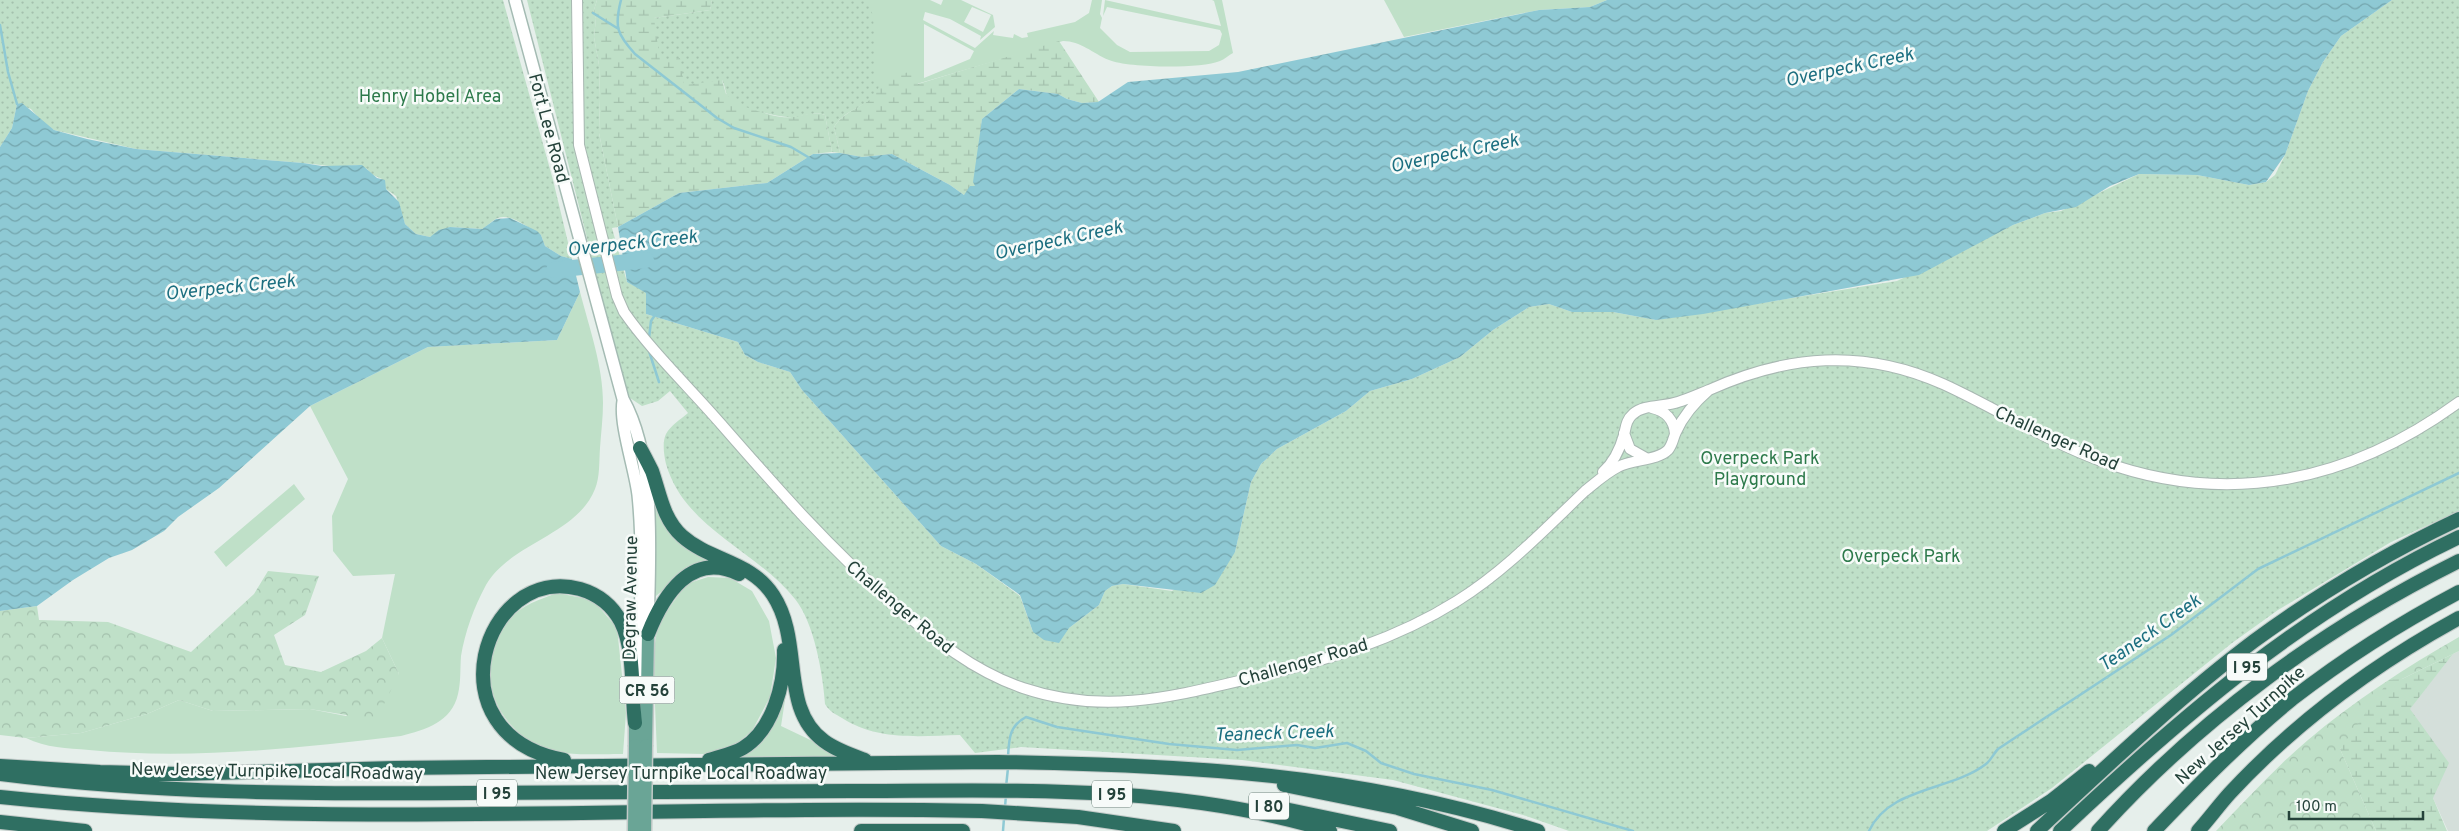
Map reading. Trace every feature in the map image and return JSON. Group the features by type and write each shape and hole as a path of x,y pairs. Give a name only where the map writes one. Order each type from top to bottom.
{"highway":[{"path":"640,448 651,470 665,512 678,532 699,548 753,573 763,582 775,599 788,627 798,704 811,728 829,745 873,763"},
{"name":"I 95","path":"2037,831 2137,739 2223,665 2288,618 2374,563 2459,519"},
{"name":"I 95","path":"2060,831 2163,736 2258,658 2343,600 2393,571 2459,537"},
{"path":"2098,831 2120,807 2199,733 2291,660 2366,612 2459,561"},
{"path":"648,634 659,606 671,590 687,576 709,568 730,570 748,579 765,597 778,623 783,644 783,672 775,703 763,727 751,742 739,750 690,765"},
{"path":"596,766 547,757 532,751 509,734 493,714 484,688 483,662 489,637 507,611 525,598 556,587 584,591 608,605 620,620 626,636 635,723"},
{"name":"New Jersey Turnpike","path":"2154,831 2230,754 2292,700 2373,641 2459,592"},
{"path":"2188,831 2204,814 2229,794 2278,747 2331,703 2398,655 2459,618"},
{"path":"2004,831 2051,800 2100,762 2137,739"},
{"path":"0,766 100,772 180,774 395,768 1020,762 1247,772 1360,787 1442,803 1538,831"},
{"path":"1174,770 1337,795 1418,813 1472,831"},
{"name":"New Jersey Turnpike Local Roadway","path":"0,774 142,788 278,794 995,791 1118,794 1204,802 1280,817 1330,831"},
{"path":"2198,831 2229,794"},
{"name":"I 95","path":"0,797 154,812 277,816 1016,812 1078,817 1174,831"},
{"name":"I 80","path":"1204,802 1272,806 1390,831"},
{"path":"2087,831 2120,807"},
{"path":"0,822 85,831"},
{"path":"861,831 963,831"}],"main road":[{"name":"Fort Lee Road","path":"515,0 585,255"},
{"name":"Degraw Avenue","path":"585,255 623,399 632,417 640,448 648,518 648,634 634,831"},
{"name":"Degraw Avenue","path":"623,399 623,419 633,463 639,519 635,723 640,745 645,831"}],"street":[{"name":"Challenger Road","path":"577,0 579,145 617,296 630,320 805,520 868,582 936,641 980,669 1025,689 1068,699 1119,702 1176,696 1356,650 1419,622 1486,582 1595,483 1618,466 1664,453 1671,445 1674,434 1686,412 1709,390"},
{"name":"Challenger Road","path":"1595,483 1614,460 1627,421 1634,413 1641,409 1676,403 1744,375 1789,363 1836,359 1891,366 1942,384 2100,460 2157,477 2227,484 2283,480 2347,464 2383,449 2409,435 2459,402"},
{"path":"1652,408 1668,416 1673,425 1674,434"},
{"path":"1624,433 1630,449 1646,458"}],"shaded area":[{"path":"2459,651 2459,831 2448,831 2433,798 2409,709 2453,654"}],"green space":[{"name":"Henry Hobel Area","path":"0,0 503,0 553,180 572,259 561,256 545,246 541,235 520,222 503,217 494,220 482,229 450,227 430,237 416,234 405,224 396,196 386,189 382,179 357,165 338,167 136,149 54,130 42,122 31,109 17,104 12,128 0,147"},
{"name":"Overpeck Park","path":"527,0 597,0 593,13 596,18 594,37 599,65 599,133 618,227 612,228 627,282 646,292 646,314 738,342 745,355 758,362 790,372 802,390 941,546 976,564 1020,596 1033,632 1069,628 1099,605 1105,591 1112,586 1123,584 1172,591 1235,552 1251,482 1261,464 1277,449 1346,411 1370,391 1412,379 1460,357 1493,330 1529,307 1549,304 1572,312 1613,312 1656,320 1897,281 2013,225 2045,213 2061,211 2139,174 2197,175 2249,185 2266,182 2275,175 2285,155 2308,91 2323,62 2341,36 2392,0 2459,0 2459,511 2391,542 2278,610 2232,643 2052,788 1987,831 1569,831 1523,815 1393,780 1242,760 1021,747 975,753 960,735 914,736 884,734 856,725 830,710 825,704 820,664 812,634 802,609 779,582 705,522 675,486 666,464 664,441 670,428 688,413 670,391 658,401 642,406 630,398 623,381"},
{"path":"597,0 712,0 710,10 654,18 680,58 722,80 726,94 760,111 782,117 814,113 825,115 832,152 813,154 767,183 679,193 618,227 599,133 599,65 594,37 596,18 593,13"},
{"path":"712,0 870,0 876,38 874,77 880,82 873,97 846,114 834,127 840,153 832,152 825,115 813,114 787,117 748,108 727,95 722,80 684,85 680,58 660,61 654,18 710,10"},
{"path":"868,0 930,0 941,5 943,0 961,0 993,15 995,27 980,40 981,36 950,19 925,12 923,20 975,48 994,31 993,35 1013,38 1014,34 1022,38 1028,37 1027,33 1075,22 1089,13 1092,0 1102,0 1100,28 1117,45 1130,52 1209,51 1219,45 1222,34 1220,30 1107,7 1103,16 1105,0 1221,26 1214,1 1212,0 1222,0 1233,53 1211,64 1147,66 1118,63 1081,45 1063,41 835,108","holes":["972,7 991,15 983,32 964,22","924,24 974,51 970,59 924,78"]},
{"path":"1384,0 1607,0 1590,7 1539,10 1404,37"},
{"path":"1059,41 1099,102 1082,103 1067,99 1058,94 1019,89 982,119 975,187 964,195 950,185 892,154 862,157 840,153 834,127 846,114 873,96 880,82 890,77 913,71 918,84"},
{"path":"580,292 601,375 603,414 597,484 586,505 574,518 511,559 497,571 486,585 474,611 465,638 455,704 444,718 419,731 401,736 324,745 206,753 128,753 73,749 41,744 26,738 81,733 147,714 179,700 213,711 310,709 346,716 399,674 382,638 395,574 353,576 333,551 332,516 348,479 310,406 428,347 557,340"},
{"path":"294,484 305,499 226,567 214,552"},
{"path":"655,500 670,531 725,563 678,577 656,596"},
{"path":"268,571 319,576 305,615 274,635 285,665 321,672 366,651 382,638 399,674 376,720 310,709 213,711 179,700 147,714 81,733 26,738 0,735 0,611 37,606 39,620 108,622 191,652 254,594"},
{"path":"708,577 730,578 752,591 769,621 776,658 770,697 752,731 730,749 704,754 657,753 653,656 658,624 686,584"},
{"path":"557,593 593,600 617,628 626,713 623,754 578,754 544,750 520,734 497,705 491,688 490,671 492,653 499,636 510,619 520,610"},
{"path":"2459,637 2459,651 2402,679 2340,749 2376,831 2216,831 2261,784 2308,740 2381,685"},
{"path":"2453,654 2410,709 2449,763 2433,798 2447,831 2376,831 2340,749 2389,680 2402,679"},
{"path":"789,674 781,726 844,756 737,757 758,743"}],"water":[{"path":"1607,0 2392,0 2341,36 2323,62 2308,91 2285,155 2266,182 2249,185 2197,175 2139,174 2110,186 2076,207 2045,213 2013,225 1919,275 1703,314 1656,320 1613,312 1572,312 1549,304 1529,307 1493,330 1460,357 1412,379 1370,391 1346,411 1277,449 1261,464 1251,482 1235,552 1215,585 1201,593 1123,584 1112,586 1105,591 1099,605 1069,628 1059,643 1044,640 1033,632 1020,595 976,564 941,546 802,390 790,372 758,362 745,355 738,342 646,314 646,293 627,282 618,227 679,193 767,183 813,154 840,153 862,157 892,154 950,185 964,195 970,186 975,186 973,182 982,119 1019,89 1058,94 1067,99 1082,103 1098,102 1128,82 1238,72 1539,10 1590,7"},
{"path":"22,103 54,130 136,149 322,166 362,165 377,178 385,180 386,189 399,202 405,224 416,234 430,237 439,230 450,227 482,229 496,219 510,218 537,231 541,235 545,246 561,256 572,259 580,292 557,340 428,347 310,406 219,488 178,517 164,531 132,550 109,558 73,580 37,606 0,611 0,147 12,128 17,104"}],"waterway":[{"path":"621,0 618,17 619,30 624,41 635,54 717,118 734,128 791,147 808,157"},
{"path":"593,13 617,28"},
{"path":"0,25 8,72 17,104"},
{"name":"Overpeck Creek","path":"554,270 646,260"},
{"path":"649,338 651,321 655,315"},
{"path":"648,348 659,382"},
{"name":"Teaneck Creek","path":"1869,831 1878,817 1891,806 1922,791 1972,773 1986,764 1998,749 2171,635 2258,569 2459,473"},
{"name":"Teaneck Creek","path":"1008,757 1013,729 1026,717 1057,727 1169,744 1237,750 1297,745 1315,748 1347,743 1366,751 1381,763 1414,774 1492,790 1633,831"},
{"name":"Teaneck Creek","path":"1006,787 1008,768"},
{"name":"Teaneck Creek","path":"1005,807 1006,795"},
{"name":"Teaneck Creek","path":"1003,831 1004,818"}],"park label":[{"name":"Overpeck Park Playground","path":"1760,468"}]}
